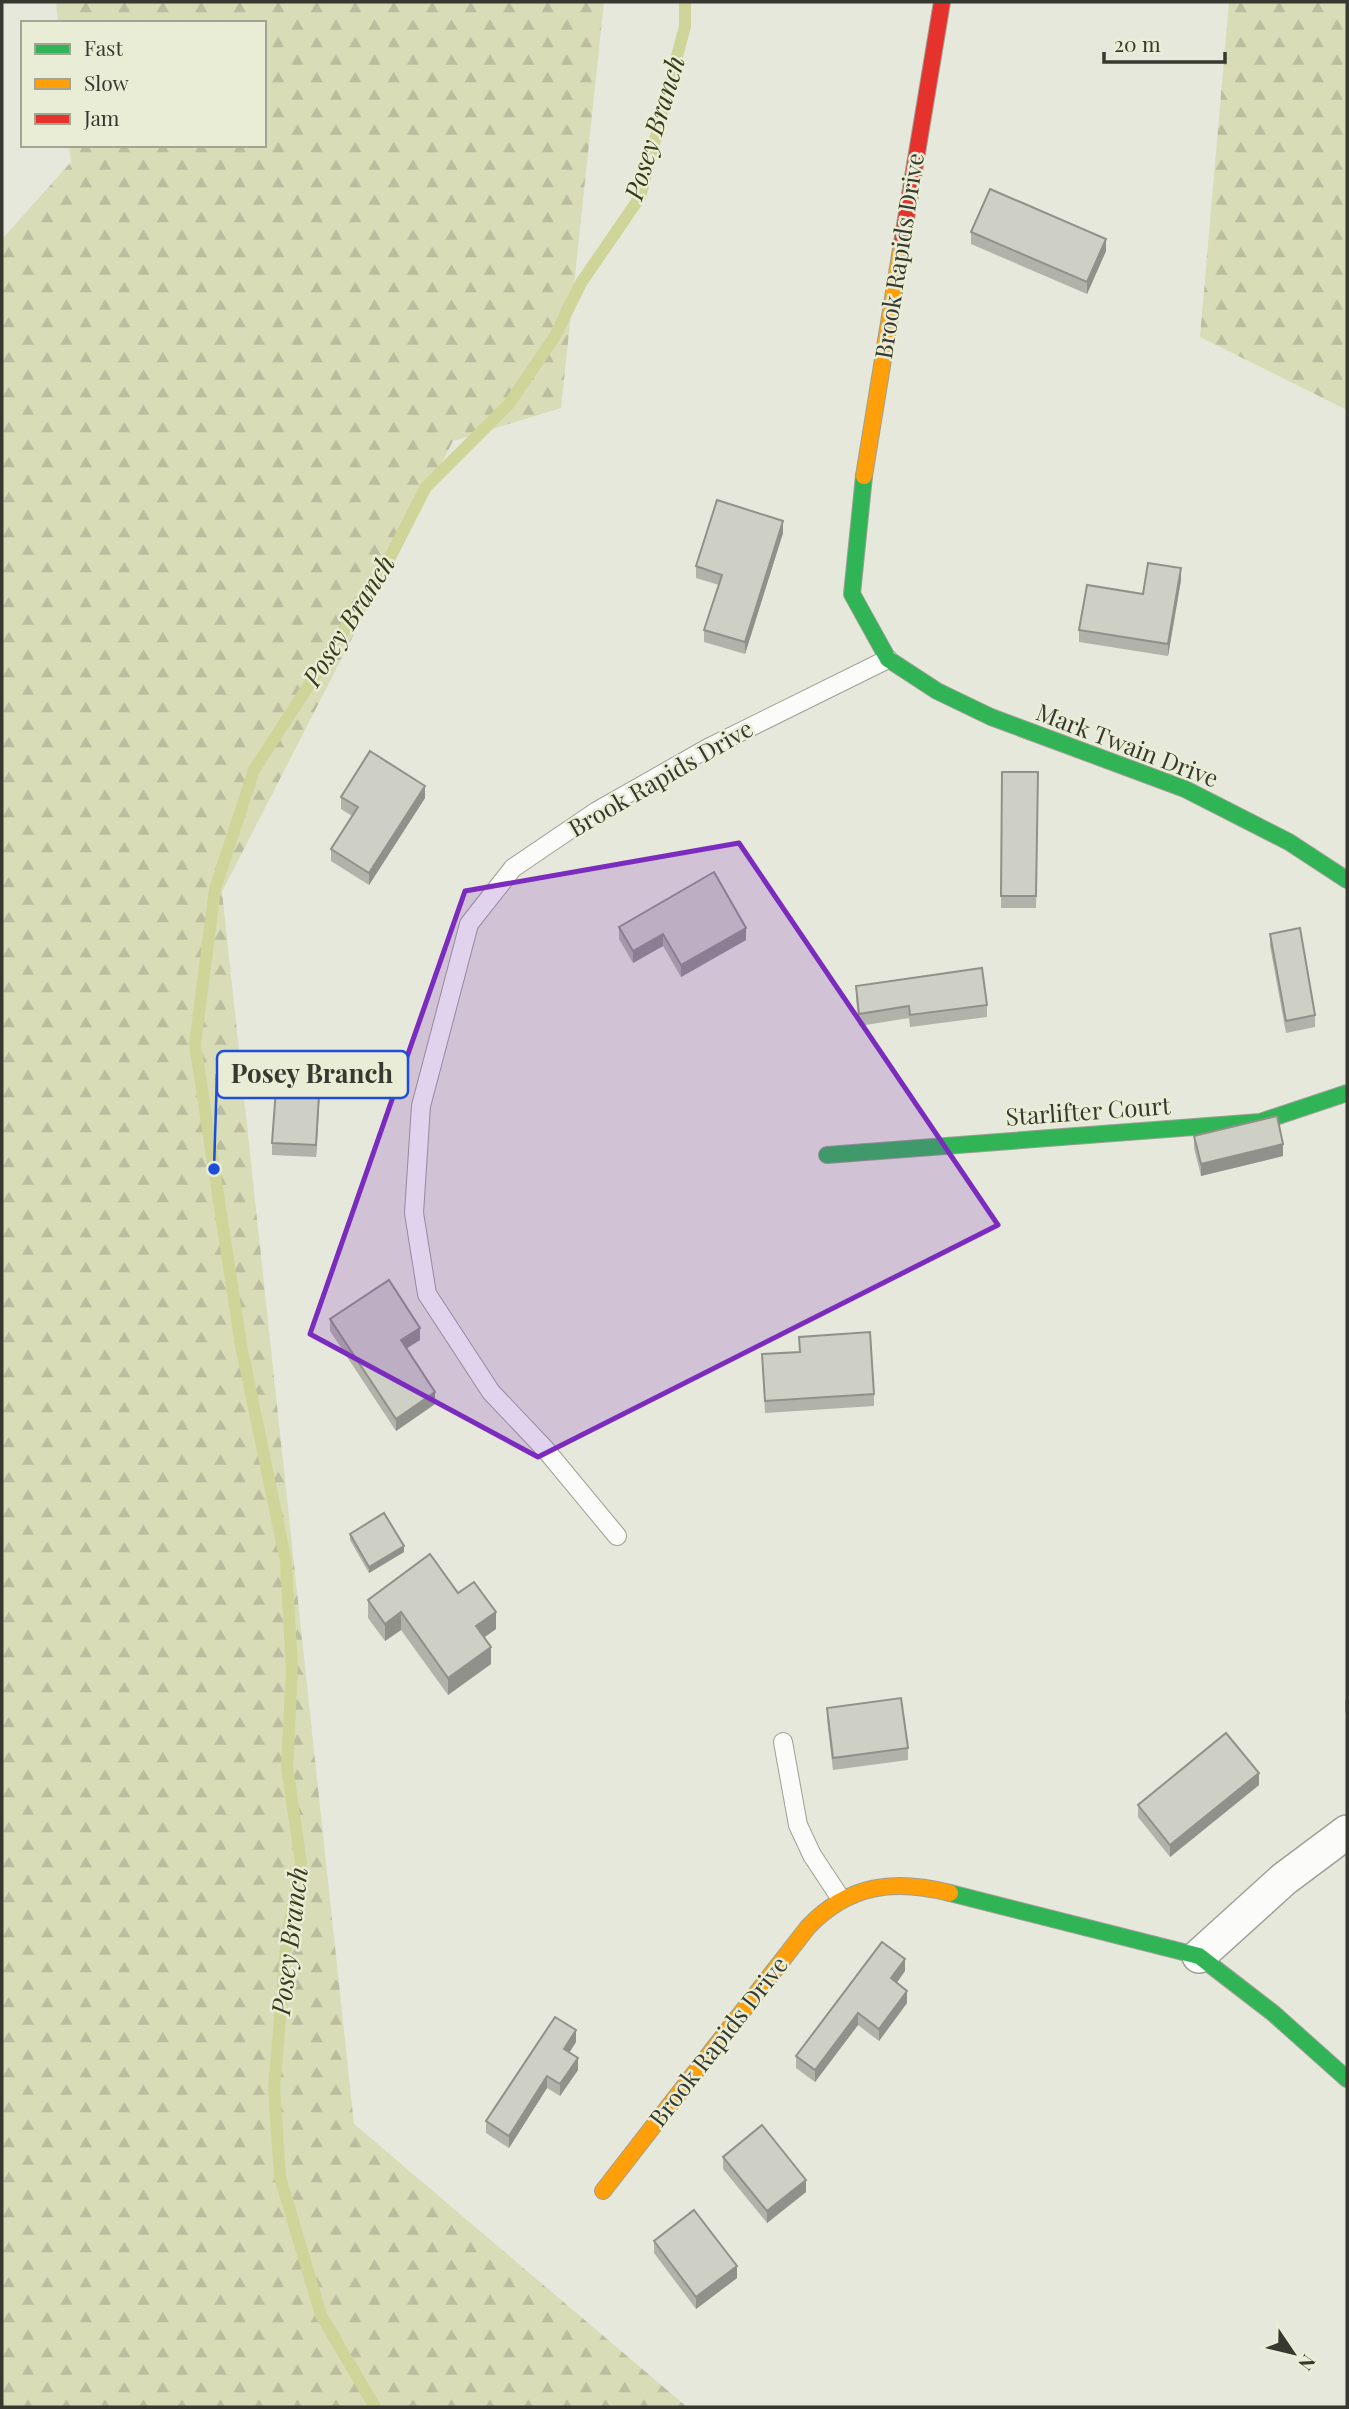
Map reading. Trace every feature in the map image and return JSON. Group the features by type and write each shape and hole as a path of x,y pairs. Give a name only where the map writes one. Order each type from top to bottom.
{"street":[{"name":"Brook Rapids Drive","path":"888,659 852,594 859,504 942,2"},
{"name":"Mark Twain Drive","path":"888,659 937,691 991,717 1185,789 1289,842 1347,880"},
{"name":"Starlifter Court","path":"827,1155 1260,1122 1347,1093"},
{"path":"1347,1832 1284,1879 1199,1956 1273,2013 1347,2079"},
{"name":"Brook Rapids Drive","path":"603,2191 808,1927 828,1906 841,1899 878,1887 933,1889 1199,1956"}],"lane":[{"name":"Brook Rapids Drive","path":"617,1536 545,1449 491,1392 427,1294 414,1213 421,1106 469,924 513,868 597,811 708,748 888,659"},
{"path":"783,1742 798,1825 812,1855 841,1899"}],"highlighted area":[{"path":"739,843 998,1225 538,1457 310,1334 465,891"}],"green space":[{"path":"56,2 604,2 561,408 453,441 222,892 354,2124 687,2407 2,2407 2,239 71,162 69,147 266,147 266,21 58,21"},
{"path":"1229,2 1347,2 1347,410 1200,337"}],"building":[{"path":"990,189 1106,239 1087,282 971,232"},
{"path":"717,500 783,521 745,642 704,630 722,575 696,566"},
{"path":"1148,563 1181,568 1168,644 1079,630 1087,585 1143,594"},
{"path":"370,751 425,786 369,873 331,849 358,807 341,797"},
{"path":"1002,772 1038,772 1036,896 1001,896"},
{"path":"714,872 746,928 681,965 663,934 633,951 619,927"},
{"path":"1300,928 1315,1015 1286,1021 1270,934"},
{"path":"982,968 987,1005 910,1015 909,1006 859,1014 856,986"},
{"path":"277,1075 320,1077 316,1145 272,1143"},
{"path":"1277,1116 1283,1144 1201,1164 1194,1136"},
{"path":"389,1280 420,1328 401,1340 435,1392 396,1419 330,1319"},
{"path":"870,1332 874,1394 765,1401 762,1354 800,1352 799,1337"},
{"path":"384,1513 404,1546 369,1567 350,1534"},
{"path":"430,1554 458,1593 474,1582 496,1612 476,1626 491,1647 448,1678 401,1612 385,1624 368,1600"},
{"path":"901,1698 908,1748 833,1758 827,1708"},
{"path":"1226,1733 1259,1773 1170,1845 1138,1805"},
{"path":"882,1942 905,1959 891,1978 907,1991 879,2029 858,2013 815,2070 796,2056"},
{"path":"555,2017 576,2030 564,2049 578,2058 560,2084 547,2076 509,2136 486,2121"},
{"path":"762,2125 806,2180 767,2211 723,2157"},
{"path":"694,2210 737,2266 696,2297 654,2241"}],"waterway":[{"name":"Posey Branch","path":"375,2407 321,2315 280,2177 274,2088 287,1937 301,1863 287,1767 292,1669 286,1562 241,1345 195,1044 215,889 254,770 385,567 426,487 509,404 555,336 581,283 640,197 685,26 685,2"}],"traffic: fast":[{"path":"864,476 852,594 888,659 937,691 991,717 1185,789 1289,842 1347,880"},
{"path":"827,1155 1260,1122 1347,1093"},
{"path":"950,1893 1199,1956 1273,2013 1347,2079"}],"traffic: slow":[{"path":"864,476 902,243"},
{"path":"603,2191 808,1927 824,1913 856,1894 891,1886 910,1886 950,1893"}],"traffic: jam":[{"path":"902,243 942,2"}],"place":[{"name":"Posey Branch","path":"214,1169"}]}
